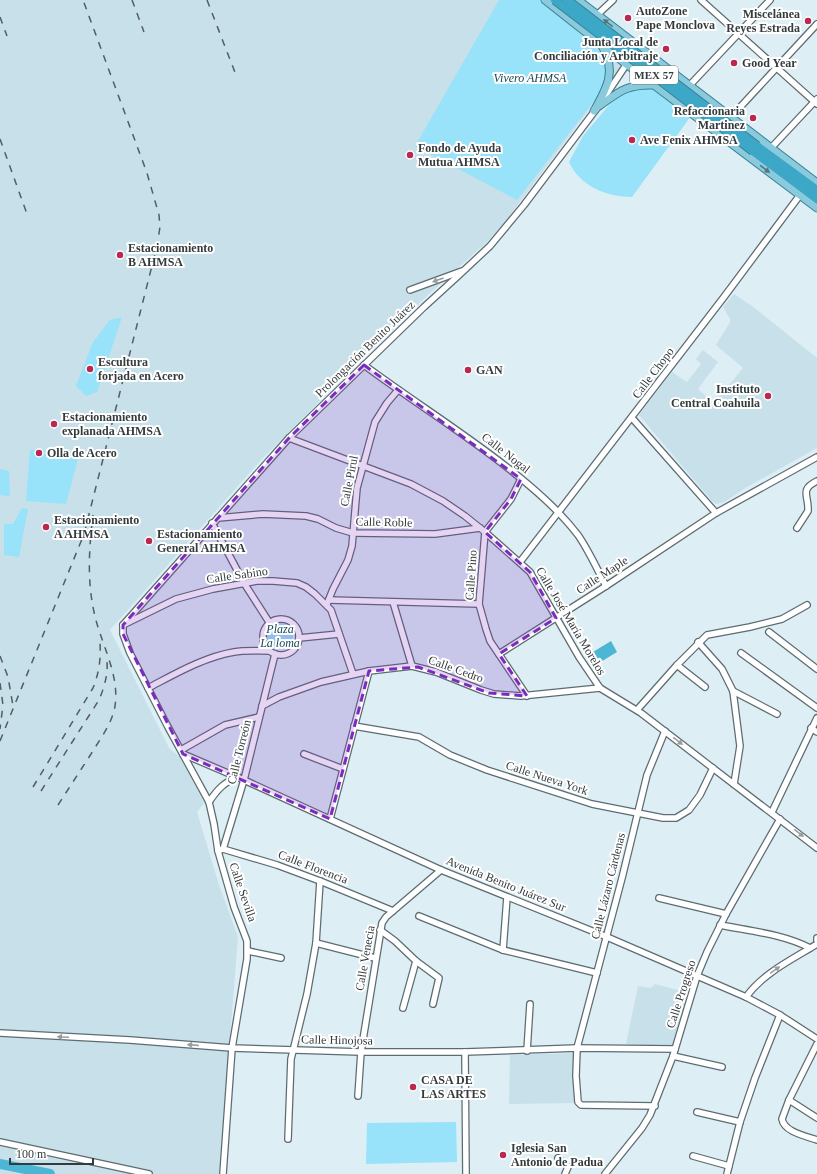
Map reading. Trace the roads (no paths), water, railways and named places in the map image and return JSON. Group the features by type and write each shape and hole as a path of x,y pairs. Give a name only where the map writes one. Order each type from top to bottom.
{"highway":[{"name":"MEX 57","path":"555,0 755,148 817,190"},
{"name":"MEX 57","path":"567,0 755,148 817,199"}],"main road":[{"path":"546,0 626,64 817,208"},
{"path":"578,0 817,183"},
{"path":"597,108 605,90 609,74 609,61 600,43"},
{"path":"597,108 617,93 629,87 643,85 655,86"}],"street":[{"path":"598,14 613,0"},
{"path":"700,0 776,68 816,101 771,148"},
{"path":"690,85 766,1"},
{"path":"731,117 817,24"},
{"name":"Prolongación Benito Juárez","path":"123,625 289,438 424,307 490,246 520,210 597,108 639,47"},
{"name":"Calle Chopo","path":"520,562 632,418 800,194"},
{"path":"410,290 466,269"},
{"name":"Calle Nogal","path":"364,365 485,450 521,478 559,512 587,549 606,586"},
{"name":"Calle Pirul","path":"328,602 348,560 352,546 356,495 362,465 375,422 386,403 398,390"},
{"path":"632,418 716,513"},
{"name":"Calle José María Morelos","path":"289,438 411,484 443,501 483,530 520,562 532,576 579,657 600,688 637,710 817,848"},
{"name":"Calle Maple","path":"499,654 606,586 716,513 817,457"},
{"path":"483,530 511,499 521,478"},
{"path":"797,528 808,510 806,490 810,484 817,480"},
{"name":"Calle Roble","path":"218,518 264,514 306,516 318,519 336,528 353,533 430,534 483,530"},
{"path":"212,523 244,583 269,622"},
{"name":"Calle Pino","path":"483,530 479,604 486,629 494,649 499,654 527,696"},
{"name":"Calle Sabino","path":"123,625 176,599 197,592 244,583 273,581 297,583 328,602 353,674"},
{"path":"328,602 479,604"},
{"path":"393,602 412,666"},
{"path":"637,710 704,637 711,633 750,627 787,617 807,605"},
{"path":"148,688 213,657 234,652 268,651 281,655 288,654 294,650 299,638 297,628 293,623 287,619 280,618 269,622 264,628 262,638 268,651"},
{"path":"123,625 123,634 126,644 182,752 225,725 260,717"},
{"path":"769,632 817,669"},
{"path":"299,638 339,634"},
{"path":"698,642 722,669 733,691 740,746 734,784"},
{"path":"741,653 817,708"},
{"name":"Calle Torreón","path":"220,850 260,717 275,654"},
{"path":"677,665 705,687"},
{"name":"Calle Cedro","path":"262,706 308,687 353,674 412,666 436,672 489,693 527,696 600,688"},
{"path":"330,819 369,671"},
{"path":"733,691 777,714"},
{"path":"772,812 817,718"},
{"name":"Calle Nueva York","path":"354,726 419,737 450,755 487,770 584,802 671,819 681,816 695,804 713,768"},
{"path":"812,728 817,732"},
{"name":"Calle Lázaro Cárdenas","path":"655,1106 586,1106 579,1103 576,1076 577,1048 607,937 647,775 665,731"},
{"name":"Avenida Benito Juárez Sur","path":"182,752 441,870 607,937 746,997 780,1015 817,1040"},
{"name":"Calle Sevilla","path":"182,752 209,802 234,907 246,935 248,951 232,1048 223,1174"},
{"path":"304,754 343,768"},
{"path":"209,802 222,785 231,780 241,778"},
{"name":"Calle Progreso","path":"608,1173 642,1128 655,1106 675,1049 697,976 720,925 780,819"},
{"name":"Calle Florencia","path":"220,850 277,865 393,911"},
{"name":"Calle Venecia","path":"358,1096 361,1052 380,930 384,920 393,911 441,870"},
{"path":"288,1139 289,1085 292,1050 307,994 316,943 320,881"},
{"path":"503,950 507,897"},
{"path":"659,898 726,914"},
{"path":"419,916 503,950 597,973"},
{"path":"720,925 762,933 797,942 810,948"},
{"path":"380,930 400,945 416,961 439,978 433,1004"},
{"path":"316,943 375,958"},
{"path":"746,997 760,982 776,969 817,944"},
{"path":"248,951 281,958"},
{"path":"403,1008 416,961"},
{"path":"527,1051 530,1004"},
{"path":"727,1174 740,1122 755,1078 780,1015"},
{"name":"Calle Hinojosa","path":"0,1033 130,1040 232,1048 361,1052 527,1051 577,1048 675,1049"},
{"path":"817,1044 788,1100 782,1116 782,1122 791,1130 817,1140"},
{"path":"465,1052 466,1174"},
{"path":"672,1056 722,1067"},
{"path":"788,1100 817,1118"},
{"path":"697,1112 740,1122"},
{"path":"0,1142 150,1174"},
{"path":"693,1156 729,1166"},
{"path":"558,1158 568,1167 565,1174"}],"waterway":[{"path":"0,1164 50,1174"}],"railway":[{"path":"0,741 84,534 157,246 160,227 159,215 147,173 83,0"},
{"path":"132,0 144,32"},
{"path":"207,0 236,75"},
{"path":"0,17 7,36"},
{"path":"0,139 27,214"},
{"path":"58,805 105,731 115,706 115,682 94,612 90,588 90,540 93,515"},
{"path":"33,787 93,688 99,666 100,643"},
{"path":"0,656 8,677 13,706"},
{"path":"41,791 99,700 107,672 107,662"},
{"path":"0,683 3,705 0,729"}],"place":[{"name":"AutoZone Pape Monclova","path":"628,18"},
{"name":"Miscelánea Reyes Estrada","path":"808,21"},
{"name":"Junta Local de Conciliación y Arbitraje","path":"666,49"},
{"name":"Good Year","path":"734,63"},
{"name":"Refaccionaria Martinez","path":"753,118"},
{"name":"Ave Fenix AHMSA","path":"632,140"},
{"name":"Fondo de Ayuda Mutua AHMSA","path":"410,155"},
{"name":"Estacionamiento B AHMSA","path":"120,255"},
{"name":"Escultura forjada en Acero","path":"90,369"},
{"name":"GAN","path":"468,370"},
{"name":"Instituto Central Coahuila","path":"768,396"},
{"name":"Estacionamiento explanada AHMSA","path":"54,424"},
{"name":"Olla de Acero","path":"39,453"},
{"name":"Estacionamiento A AHMSA","path":"46,527"},
{"name":"Estacionamiento General AHMSA","path":"149,541"},
{"name":"CASA DE LAS ARTES","path":"413,1087"},
{"name":"Iglesia San Antonio de Padua","path":"503,1155"}],"park label":[{"name":"Vivero AHMSA","path":"530,78"},
{"name":"Plaza La loma","path":"280,636"}]}
